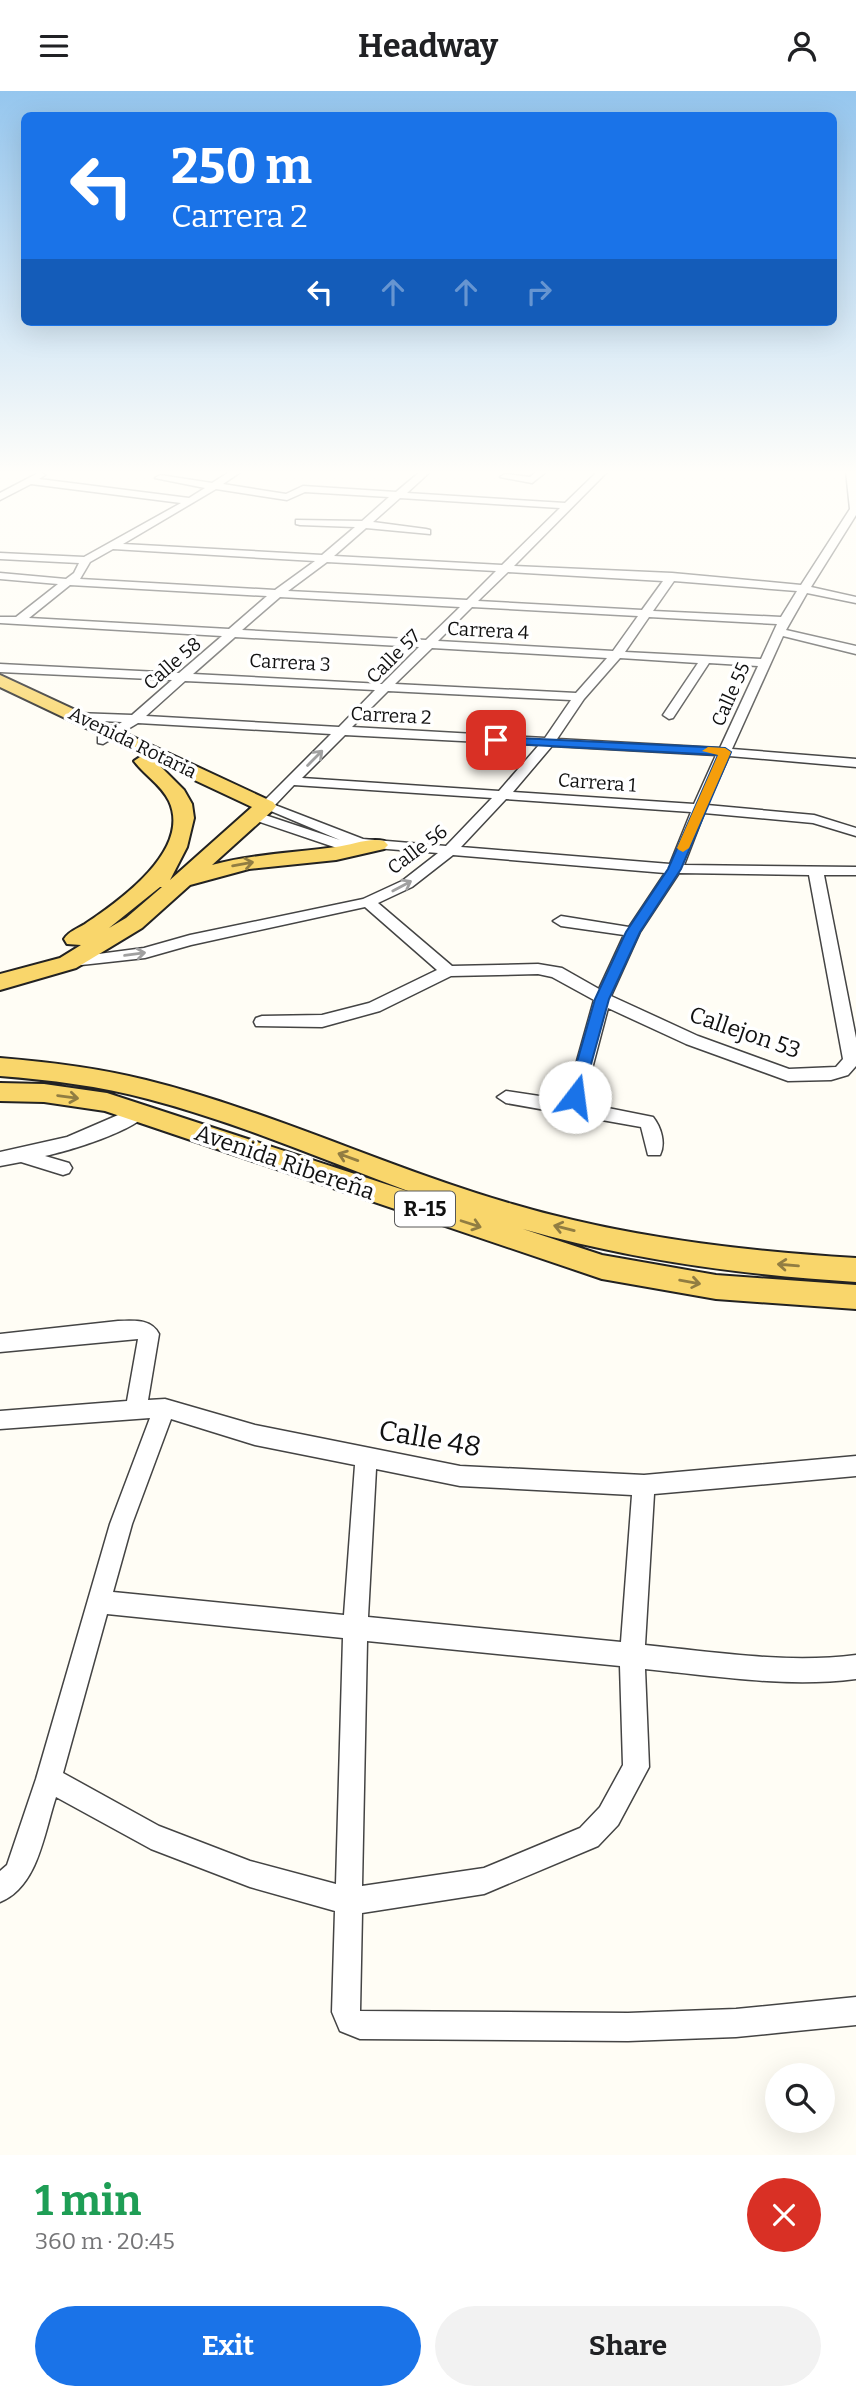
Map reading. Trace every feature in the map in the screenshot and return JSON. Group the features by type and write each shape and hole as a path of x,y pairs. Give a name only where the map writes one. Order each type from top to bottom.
{"main road":[{"name":"Avenida Rotaria","path":"0,680 80,716 144,761 254,808"},
{"name":"Avenida Rotaria","path":"0,691 109,736 254,808"},
{"path":"144,761 169,781 185,810 186,823 176,853 154,882"},
{"path":"0,965 56,949 92,930 254,808"},
{"path":"0,982 68,963 134,923 178,884 254,808"},
{"path":"178,884 222,868 267,860 360,851 369,844"},
{"name":"Avenida Ribereña","path":"0,1067 99,1079 166,1095 512,1215 633,1246 728,1260 856,1270"},
{"name":"Avenida Ribereña","path":"0,1092 44,1093 107,1102 602,1268 716,1287 856,1297"}],"street":[{"path":"17,622 79,575 83,567"},
{"name":"Calle 58","path":"109,736 134,720 275,595 313,567"},
{"path":"475,567 672,576 804,589 856,600"},
{"name":"Calle 55","path":"573,1107 602,999 633,932 675,869 699,808 781,627 818,567"},
{"name":"Calle 57","path":"254,808 291,781 505,569"},
{"path":"0,576 275,595 645,613 781,627 856,650"},
{"name":"Calle 56","path":"68,963 145,953 368,902 407,884 450,851 503,796 548,743 579,697 617,654 672,576"},
{"name":"Carrera 4","path":"0,620 765,663"},
{"path":"669,715 707,658"},
{"name":"Carrera 3","path":"0,668 579,697"},
{"name":"Carrera 2","path":"80,716 725,752 856,763"},
{"name":"Carrera 1","path":"291,781 699,808 814,819 856,832"},
{"path":"254,808 337,844 369,844 675,869 855,875"},
{"name":"Callejon 53","path":"602,999 692,1040 789,1075 831,1074 842,1071 852,1061 816,873"},
{"path":"368,902 448,971"},
{"path":"561,921 633,932"},
{"path":"262,1023 322,1021 373,1007 448,971 538,969 556,972 602,999"},
{"path":"506,1097 647,1122 652,1128 654,1150"},
{"path":"0,1160 103,1131 139,1112"},
{"path":"24,1155 29,1159 63,1168"},
{"path":"0,1343 118,1329 144,1330 149,1334 136,1411"},
{"path":"0,1889 17,1874 49,1779 121,1524 165,1408"},
{"name":"Calle 48","path":"0,1420 165,1408 255,1435 460,1476 644,1485 856,1466"},
{"path":"366,1457 355,1629 346,2012 351,2021 360,2025 642,2026 736,2023 856,2011"},
{"path":"49,1779 151,1836 250,1874 349,1901 484,1881 589,1837 608,1816 636,1767 632,1657 644,1485"},
{"path":"100,1602 788,1671 825,1671 856,1667"}],"slow traffic":[{"path":"683,848 725,752 708,751"}],"route":[{"path":"496,740 725,752 675,869 633,932 602,999 575,1097"}]}
